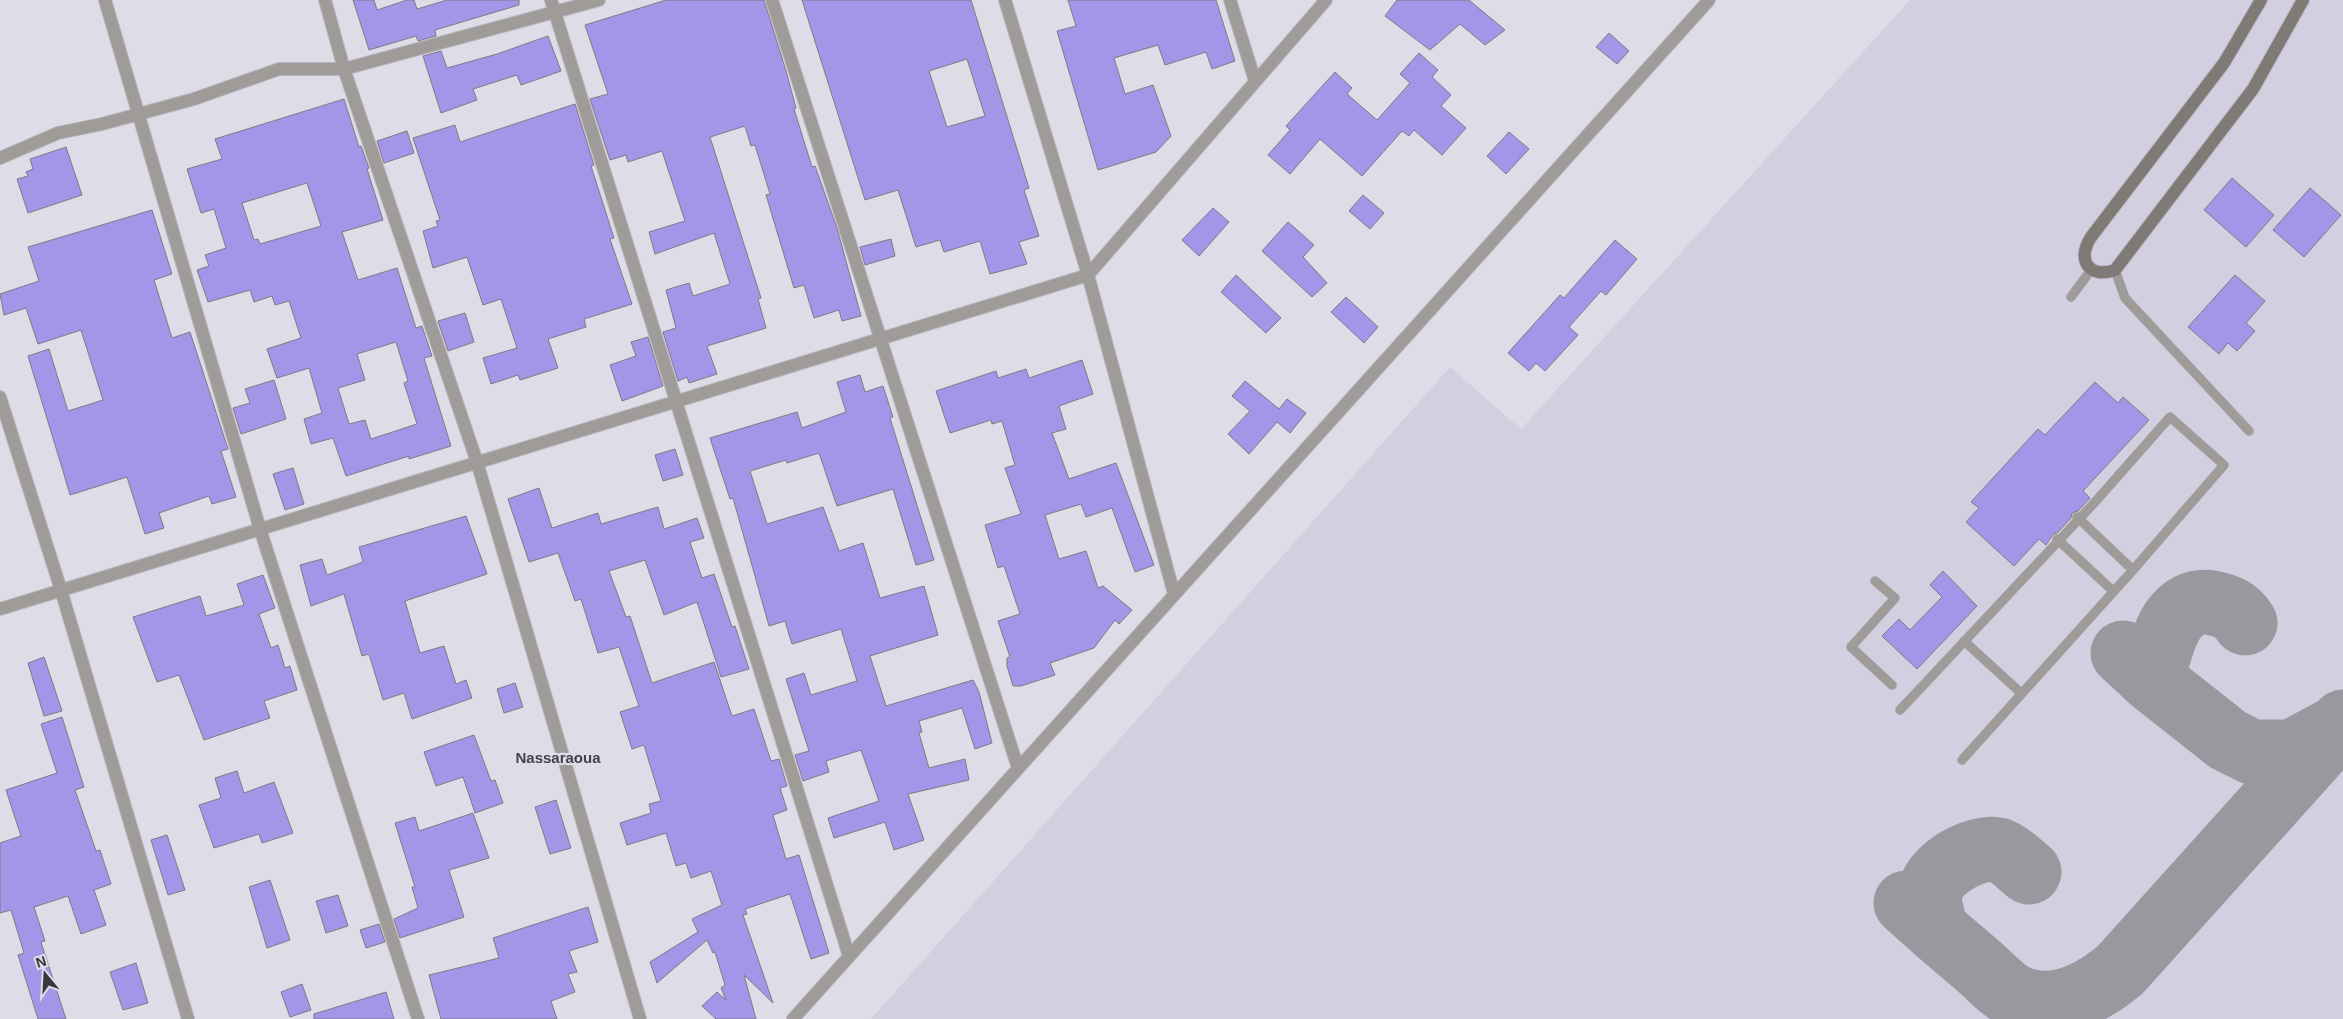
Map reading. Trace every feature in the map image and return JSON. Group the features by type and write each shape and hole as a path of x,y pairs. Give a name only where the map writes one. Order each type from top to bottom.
{"street":[{"path":"105,0 140,113 260,529 418,1019"},
{"path":"325,0 344,69 477,462 640,1019"},
{"path":"551,0 849,956"},
{"path":"0,158 58,133 194,99 278,70 344,69 555,14 599,0"},
{"path":"772,0 1018,768"},
{"path":"1005,0 1088,275 1174,594"},
{"path":"1230,0 1255,81"},
{"path":"0,609 1088,275 1326,0"},
{"path":"793,1019 1709,0"},
{"path":"2260,0 2224,63 2090,237 2084,253 2086,262 2091,270 2105,274 2115,270 2253,90 2303,0"},
{"path":"0,397 61,590 188,1019"}],"lane":[{"path":"2071,296 2091,270"},
{"path":"2115,270 2125,298 2249,432"},
{"path":"1900,710 2170,417 2224,465 2134,570 1962,760"},
{"path":"2078,518 2134,570"},
{"path":"2058,539 2113,591"},
{"path":"1876,581 1894,598 1851,647 1892,685"},
{"path":"1964,640 2021,693"}],"shaded area":[{"path":"1910,0 2343,0 2343,1019 871,1019 1450,367 1521,429"}],"building":[{"path":"353,0 374,0 377,10 407,0 414,0 417,9 447,0 519,0 519,5 435,30 436,36 418,41 416,36 369,50"},
{"path":"666,0 764,0 786,71 796,108 794,109 812,167 815,166 837,228 861,316 842,321 839,310 814,318 804,285 794,288 766,195 770,194 755,145 751,146 745,126 710,137 761,298 758,299 766,328 707,346 717,374 689,383 687,377 678,381 663,332 676,328 666,290 689,283 693,296 730,284 714,233 655,254 649,232 685,221 662,151 628,162 626,155 610,160 590,99 608,94 585,25"},
{"path":"802,0 971,0 1029,188 1024,190 1039,236 1019,242 1027,264 990,274 980,241 944,252 940,240 916,247 898,190 865,200","holes":["967,59 985,116 947,127 929,71"]},
{"path":"1068,0 1216,0 1235,61 1212,69 1206,52 1165,65 1158,45 1114,58 1125,94 1153,85 1171,136 1156,152 1098,170 1057,31 1076,26"},
{"path":"1397,0 1469,0 1505,30 1485,45 1460,24 1430,50 1385,16"},
{"path":"1609,33 1629,51 1617,64 1596,47"},
{"path":"548,36 561,71 521,85 517,75 473,89 477,100 441,113 423,56 441,51 447,68 497,54"},
{"path":"1419,53 1438,70 1432,77 1451,95 1441,106 1466,128 1442,155 1414,130 1409,136 1402,131 1362,176 1320,139 1290,174 1268,155 1290,130 1286,126 1335,72 1352,88 1347,94 1377,120 1410,83 1400,74"},
{"path":"344,99 359,147 361,146 369,168 367,169 383,220 342,232 358,280 397,268 416,328 422,326 432,356 424,358 451,446 409,459 409,456 346,476 333,438 311,444 304,419 322,413 309,368 277,378 267,349 301,338 289,301 275,305 272,296 254,302 250,290 208,302 197,270 209,266 205,255 226,248 214,209 201,213 187,169 222,159 215,139","holes":["307,183 321,226 260,244 258,239 254,240 242,203","396,342 408,381 404,383 417,424 371,439 365,420 349,424 338,388 365,380 357,354"]},
{"path":"575,104 594,165 591,166 614,238 610,239 632,304 584,319 586,327 548,339 558,368 520,380 518,375 491,384 483,358 517,348 501,299 483,305 467,257 433,268 423,231 438,226 436,221 440,220 413,138 455,125 460,142"},
{"path":"407,131 414,153 384,163 377,141"},
{"path":"1509,132 1529,149 1506,174 1487,156"},
{"path":"66,147 82,195 28,213 17,179 28,176 26,172 33,169 30,159"},
{"path":"2232,178 2274,215 2246,247 2204,210"},
{"path":"2310,188 2341,215 2304,257 2273,230"},
{"path":"1363,195 1384,213 1370,229 1349,211"},
{"path":"1213,208 1229,222 1199,256 1182,240"},
{"path":"152,210 172,274 154,280 172,338 190,332 228,449 221,451 236,497 212,504 209,496 159,513 164,528 145,534 127,477 70,495 28,356 49,349 68,411 103,400 81,330 38,344 26,308 4,315 0,294 39,281 28,247"},
{"path":"1288,222 1314,245 1303,257 1327,283 1312,297 1262,251"},
{"path":"891,239 895,256 865,265 860,247"},
{"path":"1615,240 1637,259 1606,295 1601,291 1569,327 1578,335 1545,371 1536,363 1529,371 1508,353 1560,295 1564,298"},
{"path":"1236,275 1281,318 1266,333 1221,292"},
{"path":"2235,275 2265,301 2246,323 2255,331 2237,351 2228,343 2219,354 2188,327"},
{"path":"1346,297 1378,327 1364,343 1331,312"},
{"path":"465,313 474,342 448,351 438,321"},
{"path":"648,337 663,386 622,401 610,365 636,356 631,342"},
{"path":"1082,360 1093,394 1059,406 1066,429 1052,433 1069,479 1116,463 1154,565 1135,572 1112,508 1086,517 1081,504 1045,515 1059,559 1086,551 1098,588 1103,586 1132,610 1119,624 1115,620 1094,648 1050,663 1055,675 1021,686 1013,686 1007,666 1007,658 1010,657 998,621 1020,614 1004,566 998,568 985,525 1021,514 1005,468 1015,465 1002,421 992,424 991,420 950,433 936,391 996,371 998,378 1026,369 1029,378"},
{"path":"860,375 865,392 883,386 893,417 890,418 934,560 916,565 893,489 837,506 819,453 787,463 786,460 750,471 767,524 823,507 839,551 863,543 880,598 924,586 938,635 870,656 886,706 973,680 979,692 992,743 975,749 962,708 919,721 922,732 919,733 929,768 965,759 969,780 908,794 924,840 894,850 885,822 834,838 828,818 879,801 861,750 826,761 829,772 803,781 795,755 809,751 786,679 804,673 811,695 857,681 841,629 792,644 785,621 769,626 733,498 730,499 710,438 797,412 802,428 846,412 837,382"},
{"path":"274,380 286,419 241,434 233,408 250,403 245,389"},
{"path":"1245,381 1279,409 1287,399 1306,413 1290,433 1277,422 1249,454 1228,434 1250,411 1232,396"},
{"path":"2095,382 2118,403 2123,397 2149,420 2083,491 2090,498 2078,511 2072,513 2071,518 2057,533 2053,534 2046,545 2039,539 2014,566 1966,522 1979,508 1971,502 2038,429 2045,435"},
{"path":"675,449 683,475 663,481 655,455"},
{"path":"293,468 304,504 285,510 273,474"},
{"path":"539,488 552,528 598,513 601,524 658,507 664,529 697,518 704,538 690,542 702,578 714,574 732,627 735,626 749,669 721,677 697,602 664,615 645,560 609,571 626,617 630,616 652,683 714,662 732,716 754,709 771,761 779,759 787,786 780,788 787,810 773,815 786,859 799,855 829,953 811,959 790,894 745,909 747,914 743,915 773,1003 744,975 756,1019 716,1019 702,1006 717,992 726,1000 721,988 725,985 715,952 713,953 707,940 657,983 650,962 698,932 692,919 722,905 711,871 691,878 686,863 676,866 666,833 627,845 620,823 651,813 649,804 661,801 644,745 632,749 620,712 639,706 619,647 598,653 581,599 575,601 558,553 529,562 508,499"},
{"path":"466,516 487,574 405,601 420,653 444,646 456,684 466,680 472,698 412,719 404,693 383,700 369,654 362,656 344,594 311,606 300,565 322,559 327,575 363,562 359,547"},
{"path":"1943,571 1977,606 1917,669 1882,636 1899,619 1910,630 1942,597 1930,585"},
{"path":"263,575 275,608 259,614 271,648 278,645 285,668 290,666 297,690 264,701 270,718 204,740 179,675 157,682 133,617 200,596 206,616 244,605 237,584"},
{"path":"44,657 62,711 44,716 28,663"},
{"path":"515,683 523,707 504,713 497,689"},
{"path":"62,717 84,787 75,790 96,851 100,850 111,884 94,890 106,925 81,934 68,896 34,907 45,941 41,942 66,1019 38,1019 18,955 24,953 11,910 0,913 0,843 21,836 6,790 57,773 41,724"},
{"path":"474,735 491,781 495,780 503,803 475,813 463,777 436,786 424,752"},
{"path":"237,771 244,793 274,782 293,833 262,843 259,834 214,848 199,805 221,798 215,778"},
{"path":"556,800 571,848 550,854 535,807"},
{"path":"473,813 489,858 449,870 464,917 400,938 394,919 418,908 412,887 415,887 395,823 415,817 419,831"},
{"path":"167,835 185,890 168,895 151,840"},
{"path":"270,880 290,940 267,948 249,887"},
{"path":"338,895 348,926 326,933 316,901"},
{"path":"588,907 598,942 569,951 577,972 568,974 575,992 551,1001 557,1019 441,1019 429,975 499,958 493,938"},
{"path":"379,924 385,942 366,948 360,930"},
{"path":"136,963 148,1003 123,1010 110,972"},
{"path":"302,984 311,1010 290,1017 281,992"},
{"path":"386,992 394,1019 314,1019 314,1014"}],"taxiway":[{"path":"2152,680 2163,640 2169,627 2176,616 2186,608 2198,603 2218,604 2235,612 2245,623"},
{"path":"2123,653 2152,680 2228,740 2252,752 2292,752 2337,728"},
{"path":"1906,903 2014,996 2028,1001 2043,1003 2057,1002 2084,994 2120,970 2343,722"},
{"path":"1936,930 1930,904 1931,888 1942,872 1961,858 1971,853 1992,849 2005,853 2029,872"}],"district":[{"name":"Nassaraoua","path":"558,758"}]}
